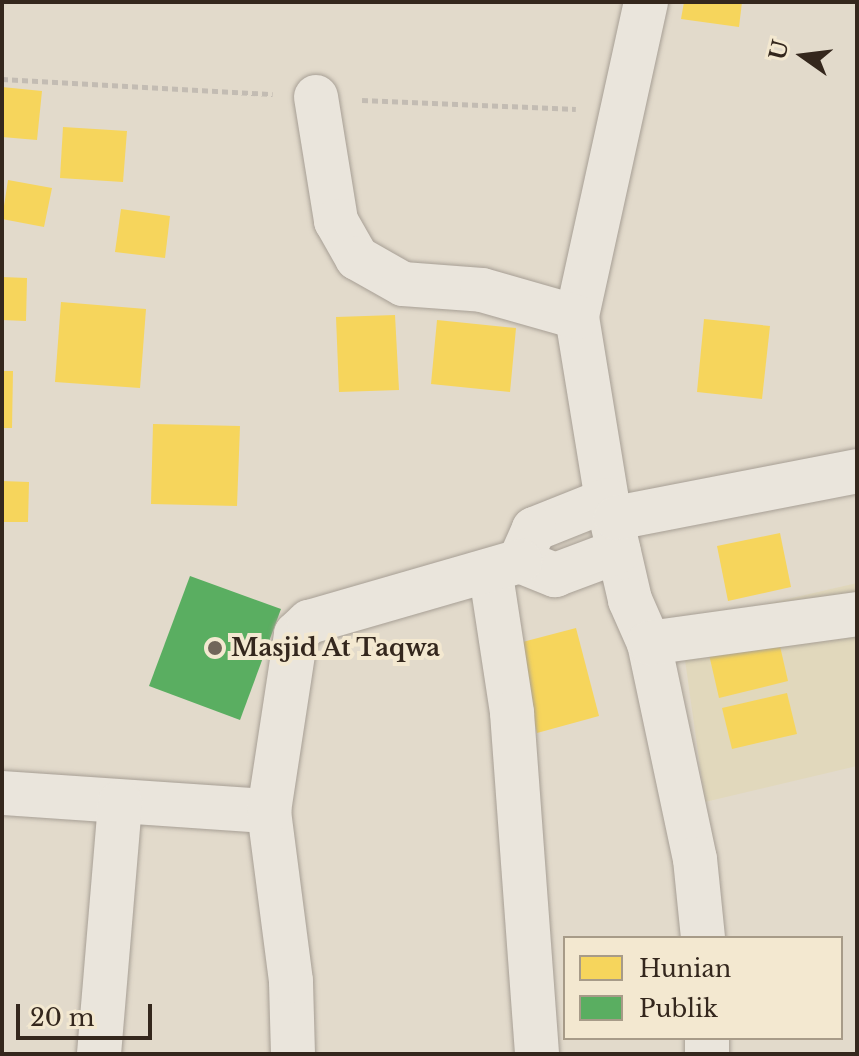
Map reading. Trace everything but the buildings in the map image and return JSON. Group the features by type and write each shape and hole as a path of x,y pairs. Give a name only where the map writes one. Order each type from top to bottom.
{"street":[{"path":"646,2 577,317 614,523 649,643 695,859 703,936"},
{"path":"316,97 336,221 357,258 403,284 482,290 577,317"},
{"path":"293,1054 269,811 296,634 309,622 506,568 555,575 614,523 857,471"},
{"path":"506,568 512,713 537,1054"},
{"path":"649,643 857,614"},
{"path":"2,793 269,811"},
{"path":"99,1054 120,803"}],"shaded area":[{"path":"857,583 857,766 705,802 680,624"}],"place":[{"name":"Masjid At Taqwa","path":"215,648"}]}
